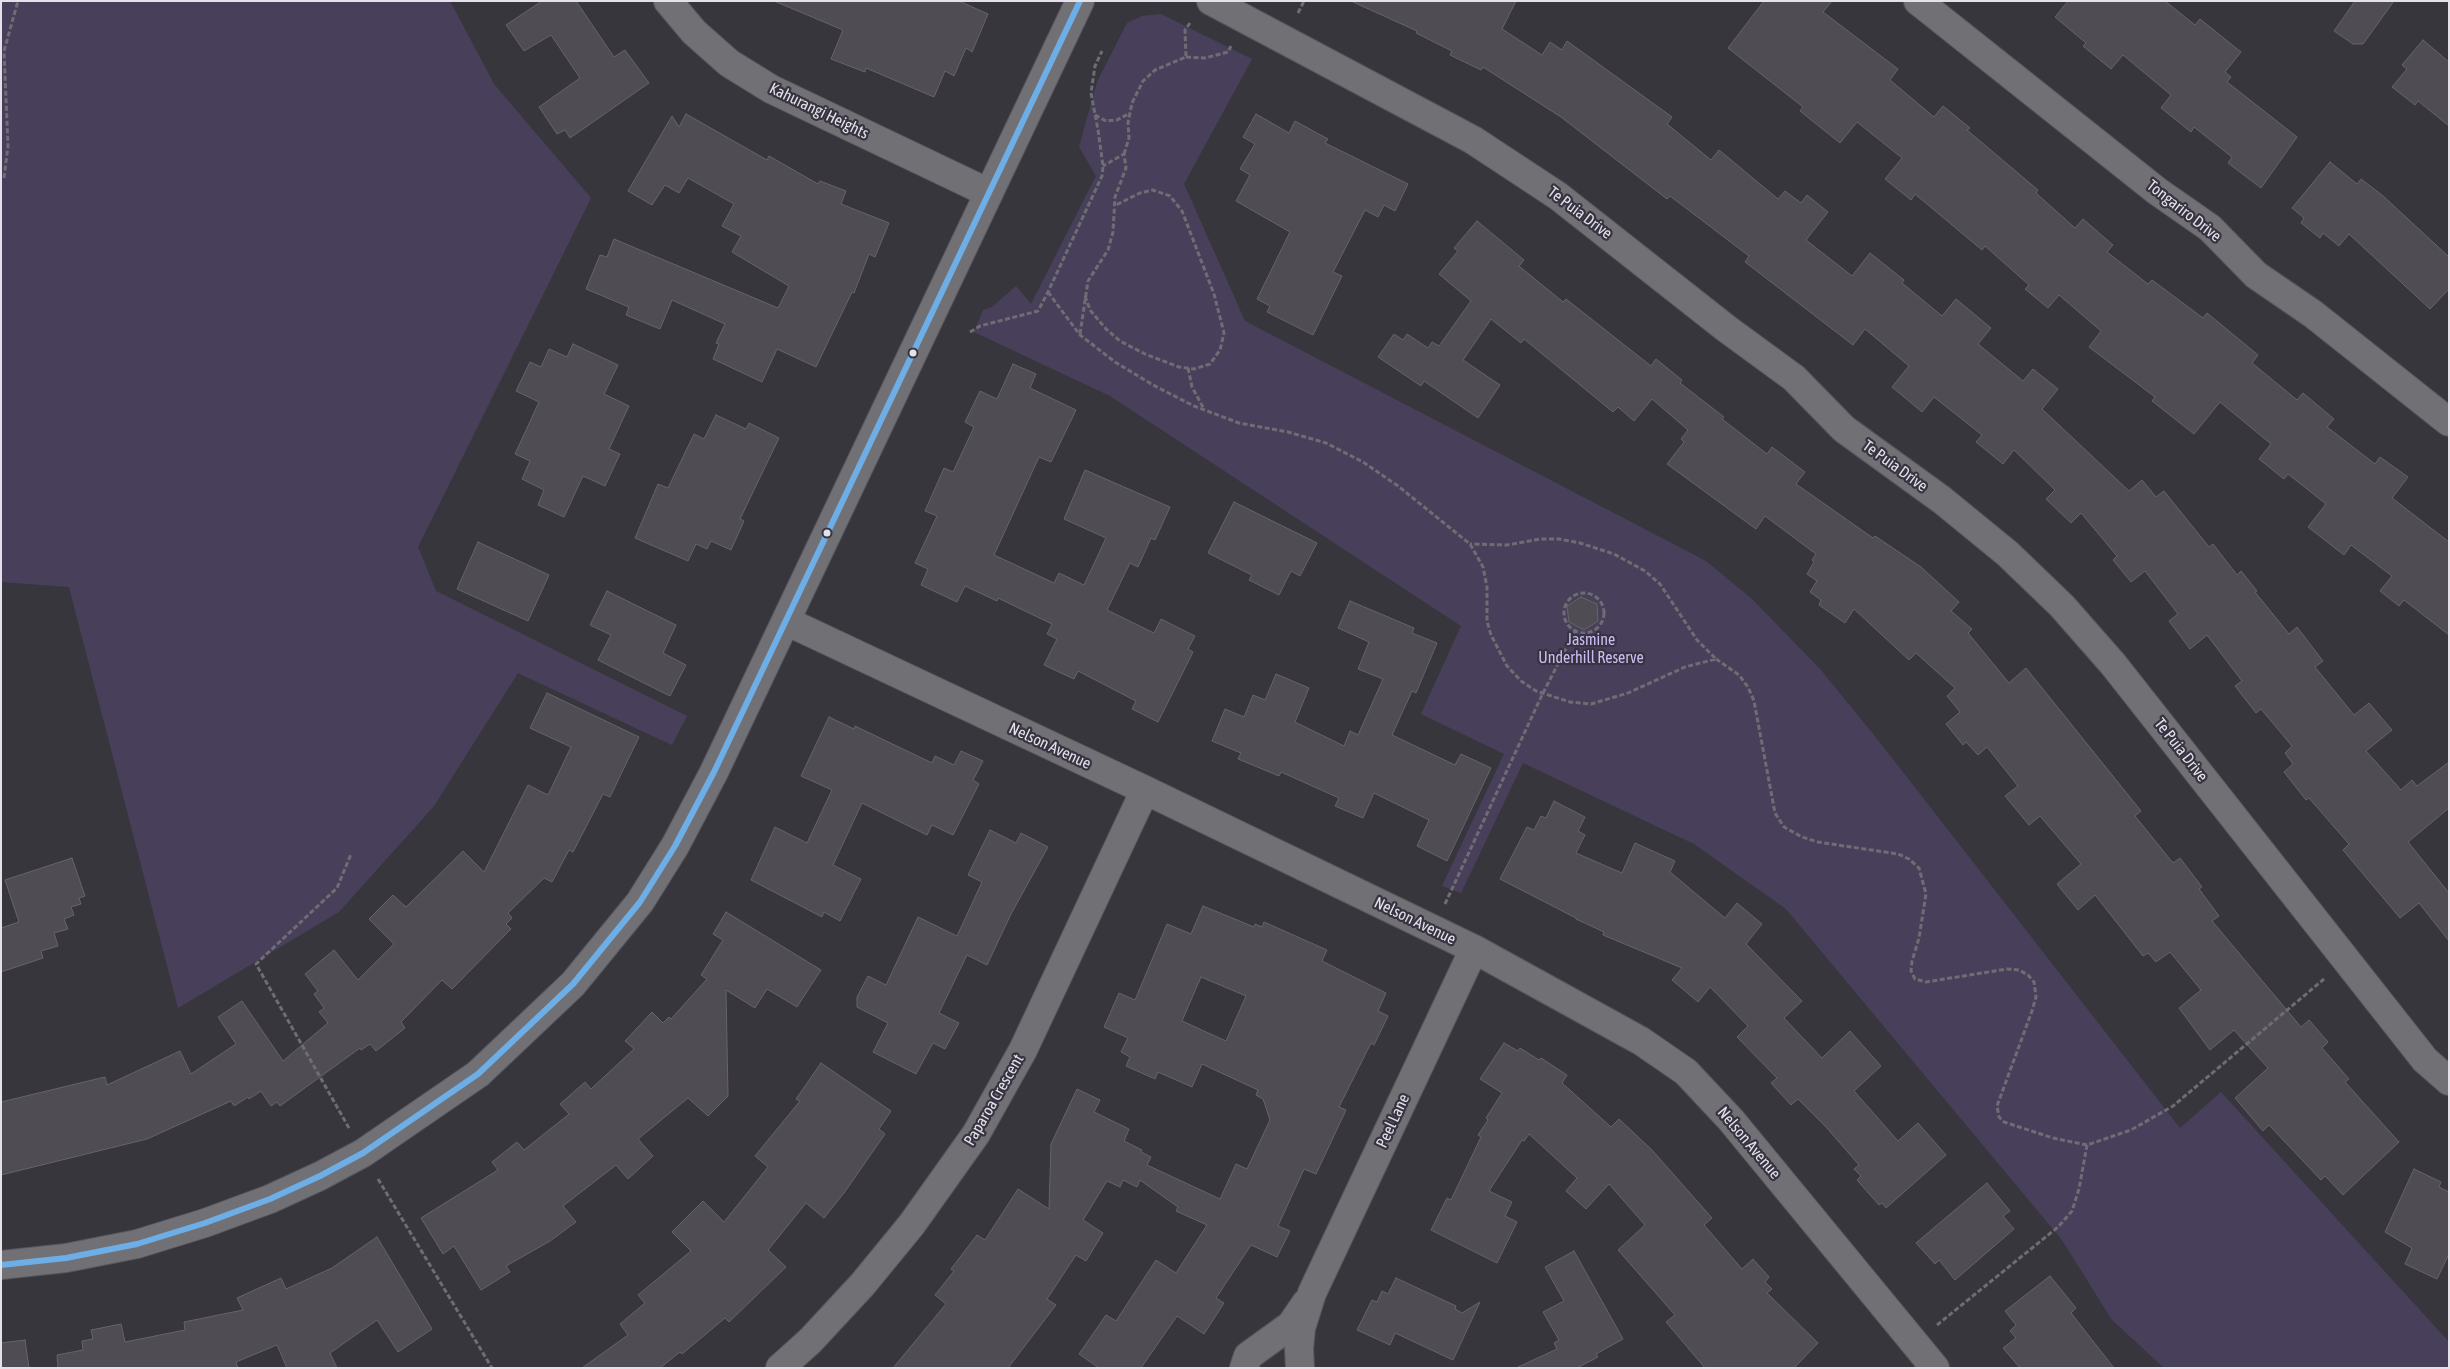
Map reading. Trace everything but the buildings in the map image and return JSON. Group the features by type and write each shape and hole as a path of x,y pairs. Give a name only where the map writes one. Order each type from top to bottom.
{"street":[{"name":"Kahurangi Heights","path":"668,1 694,32 728,63 771,89 989,192"},
{"path":"1,1265 66,1258 137,1244 270,1200 363,1153 478,1074 573,984 640,902 675,846 714,772 1080,1"},
{"name":"Tongariro Drive","path":"1918,1 2157,191 2210,228 2256,274 2313,314 2448,419"},
{"name":"Te Puia Drive","path":"1202,8 1245,19 1474,140 1558,196 1727,329 1794,378 1844,429 1942,500 2008,554 2062,606 2113,664 2425,1060 2449,1081"},
{"name":"Nelson Avenue","path":"786,621 1145,790 1474,949 1641,1042 1686,1072 1731,1120 1932,1367"},
{"name":"Paparoa Crescent","path":"780,1368 810,1341 862,1285 912,1224 976,1134 1023,1050 1145,790"},
{"name":"Peel Lane","path":"1300,1368 1298,1349 1312,1293 1474,949"},
{"name":"Peel Lane","path":"1244,1368 1248,1356 1290,1324 1312,1293"}],"path":[{"path":"4,178 8,146 4,51 18,1"},
{"path":"1186,57 1186,30 1202,8"},
{"path":"1080,335 1088,281 1108,250 1114,224 1116,197 1126,168 1124,154 1128,138 1130,113 1143,80 1155,70 1186,57 1205,58 1228,52 1245,19"},
{"path":"970,332 987,324 1038,311 1048,292 1102,176 1091,81 1102,51"},
{"path":"1095,115 1106,121 1117,120 1130,113"},
{"path":"1102,166 1124,154"},
{"path":"1085,296 1090,310 1120,342 1145,354 1194,369 1210,364 1220,350 1224,333 1214,294 1182,211 1170,196 1153,190 1140,193 1116,205"},
{"path":"1048,292 1080,335 1115,362 1153,385 1204,410 1239,423 1288,432 1326,443 1363,462 1398,486 1470,544 1482,567 1487,587 1487,621 1491,635 1507,666 1522,681 1542,695 1570,702 1591,704 1628,693 1685,667 1716,659"},
{"path":"1188,368 1192,387 1204,410"},
{"path":"1470,544 1507,545 1540,539 1559,539 1580,543 1614,554 1645,571 1660,584 1697,640 1716,659 1739,675 1748,687 1754,700 1775,813 1784,827 1802,837 1818,842 1898,854 1909,859 1919,868 1926,894 1919,938 1912,961 1911,971 1916,979 1926,982 2007,969 2019,970 2034,982 2036,997 2032,1011 1997,1111 1999,1117 2004,1122 2053,1138 2086,1145 2131,1130 2173,1106 2346,960"},
{"path":"1582,593 1592,594 1604,606 1603,618 1594,630 1586,633 1575,631 1566,624 1564,608 1573,596 1582,593"},
{"path":"1433,930 1542,695 1575,631"},
{"path":"351,854 337,888 256,964 363,1153 492,1368"},
{"path":"1915,1344 2058,1227 2072,1210 2076,1200 2086,1145"}],"green space":[{"path":"1,1 450,1 494,84 591,198 418,547 436,591 687,716 672,745 518,673 434,806 339,912 178,1008 69,587 1,582"},
{"name":"Jasmine Underhill Reserve","path":"1161,14 1252,59 1184,184 1245,321 1706,561 1752,599 1820,669 1878,740 2180,1128 2221,1092 2449,1342 2449,1368 2164,1368 2112,1320 2062,1240 1786,909 1694,844 1523,763 1461,893 1442,886 1504,754 1421,714 1461,626 1110,396 974,332 983,310 992,307 1016,286 1031,304 1096,176 1079,147 1097,82 1127,23 1142,16"}],"transit line":[{"path":"1,1265 66,1258 137,1244 205,1223 270,1199 320,1176 363,1153 478,1074 573,984 640,902 675,846 714,772 1080,1"}]}
